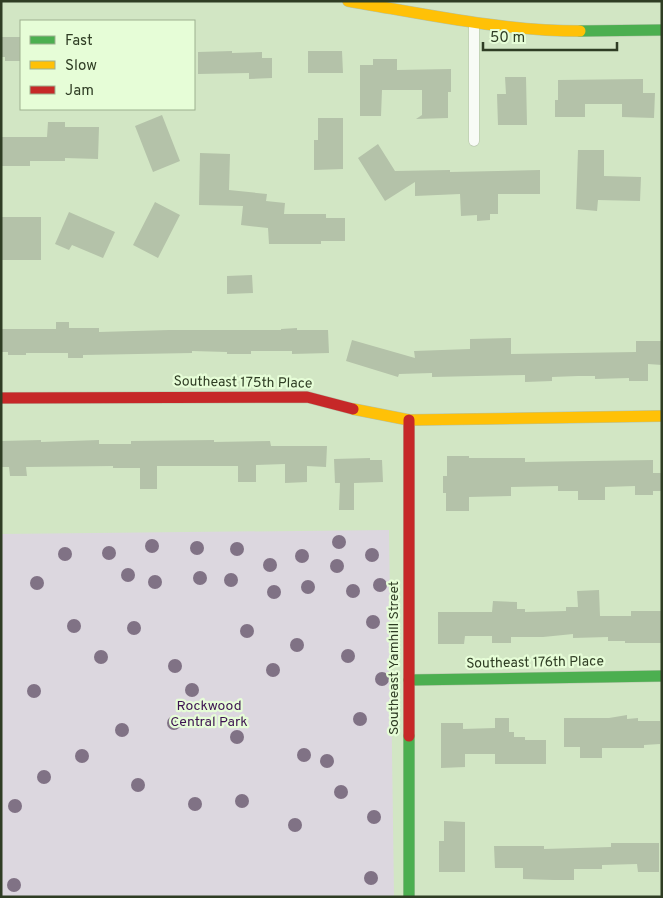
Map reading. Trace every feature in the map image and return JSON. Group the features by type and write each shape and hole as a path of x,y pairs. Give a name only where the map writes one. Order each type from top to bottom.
{"street":[{"path":"348,1 474,23 544,31 662,30"},
{"name":"Southeast 175th Place","path":"1,398 307,397 319,398 362,412 409,420 662,416"},
{"name":"Southeast Yamhill Street","path":"409,420 409,897"},
{"name":"Southeast 176th Place","path":"409,680 662,676"}],"lane":[{"path":"474,23 474,141"}],"green space":[{"name":"Rockwood Central Park","path":"389,530 394,897 1,897 1,534"}],"building":[{"path":"1,37 20,37 20,61 5,61 5,57 1,57"},
{"path":"232,51 232,53 262,52 262,58 272,58 272,78 249,79 249,73 198,74 198,52"},
{"path":"308,51 342,51 343,73 308,73"},
{"path":"373,59 397,59 397,70 451,69 451,92 448,92 448,118 416,119 422,115 422,90 382,90 381,116 360,116 360,65 373,65"},
{"path":"505,77 526,77 527,125 498,125 497,94 506,94"},
{"path":"643,79 643,93 655,93 654,118 622,117 622,104 585,104 585,117 555,117 555,100 558,100 558,80"},
{"path":"162,115 180,161 153,172 135,126"},
{"path":"318,118 343,118 343,169 314,170 314,140 318,140"},
{"path":"48,122 65,122 65,127 99,127 98,159 65,158 65,161 30,161 30,166 1,166 1,137 47,137"},
{"path":"378,144 395,171 540,170 540,194 498,194 498,214 490,214 490,220 477,221 477,215 461,216 460,194 415,196 415,182 385,201 358,158"},
{"path":"578,150 604,150 604,176 641,177 640,201 598,200 597,211 576,209"},
{"path":"200,153 230,154 229,190 267,194 266,201 285,203 284,214 326,214 326,218 345,218 345,241 321,241 321,244 269,244 268,228 241,225 243,206 199,205"},
{"path":"155,202 180,215 158,258 133,245"},
{"path":"69,212 115,232 103,258 72,245 69,250 55,244"},
{"path":"1,217 41,217 41,260 1,260"},
{"path":"252,275 253,293 227,294 227,276"},
{"path":"56,322 69,322 69,328 99,328 99,332 281,330 297,328 297,330 328,330 329,353 292,354 292,351 251,351 251,354 227,354 227,352 192,351 192,353 83,355 83,358 68,358 68,353 8,355 8,352 1,352 1,329 56,329"},
{"path":"511,338 511,354 636,352 636,341 662,341 662,365 648,364 648,381 629,381 629,378 595,379 595,376 578,376 552,377 552,381 525,382 525,375 432,377 432,373 399,374 398,377 346,361 352,340 415,358 414,351 470,349 470,339"},
{"path":"41,440 41,442 99,440 99,444 131,444 131,441 270,441 271,446 327,446 326,467 307,466 307,482 285,483 285,464 256,465 256,482 238,482 238,466 157,466 157,489 140,489 140,468 113,468 113,466 26,467 27,476 10,476 9,467 1,467 1,441"},
{"path":"447,456 525,458 525,462 653,460 653,473 662,473 662,491 653,491 653,495 635,495 635,486 605,487 605,500 578,500 578,491 558,491 558,486 511,487 511,496 469,497 469,511 446,511 446,493 443,493 443,476 447,476"},
{"path":"370,458 370,460 382,460 383,482 354,483 354,510 339,510 340,483 335,483 334,459"},
{"path":"599,590 600,616 631,616 631,611 662,611 662,643 625,643 625,641 608,641 608,637 573,638 573,634 543,637 511,637 511,643 492,643 492,636 465,636 464,644 438,644 438,612 492,612 493,601 517,602 517,609 525,609 525,612 566,611 566,607 578,607 577,591"},
{"path":"627,715 627,719 638,718 638,721 660,721 660,744 644,745 644,748 602,748 602,758 580,758 580,747 564,747 564,718 609,718"},
{"path":"495,718 509,718 509,732 514,732 514,737 525,737 525,740 546,740 546,764 495,764 495,754 465,754 465,767 441,768 441,723 463,723 463,729 495,728"},
{"path":"444,821 465,822 465,872 439,872 439,841 444,841"},
{"path":"611,843 659,843 659,872 638,872 637,864 602,865 602,869 574,869 574,880 554,880 523,879 523,868 495,868 494,846 544,846 544,849 611,847"}],"traffic: fast":[{"path":"580,31 662,30"},
{"path":"409,680 662,676"},
{"path":"409,736 409,897"}],"traffic: slow":[{"path":"348,1 493,25 580,31"},
{"path":"353,409 409,420 662,416"}],"traffic: jam":[{"path":"1,398 307,397 353,409"},
{"path":"409,420 409,736"}]}
